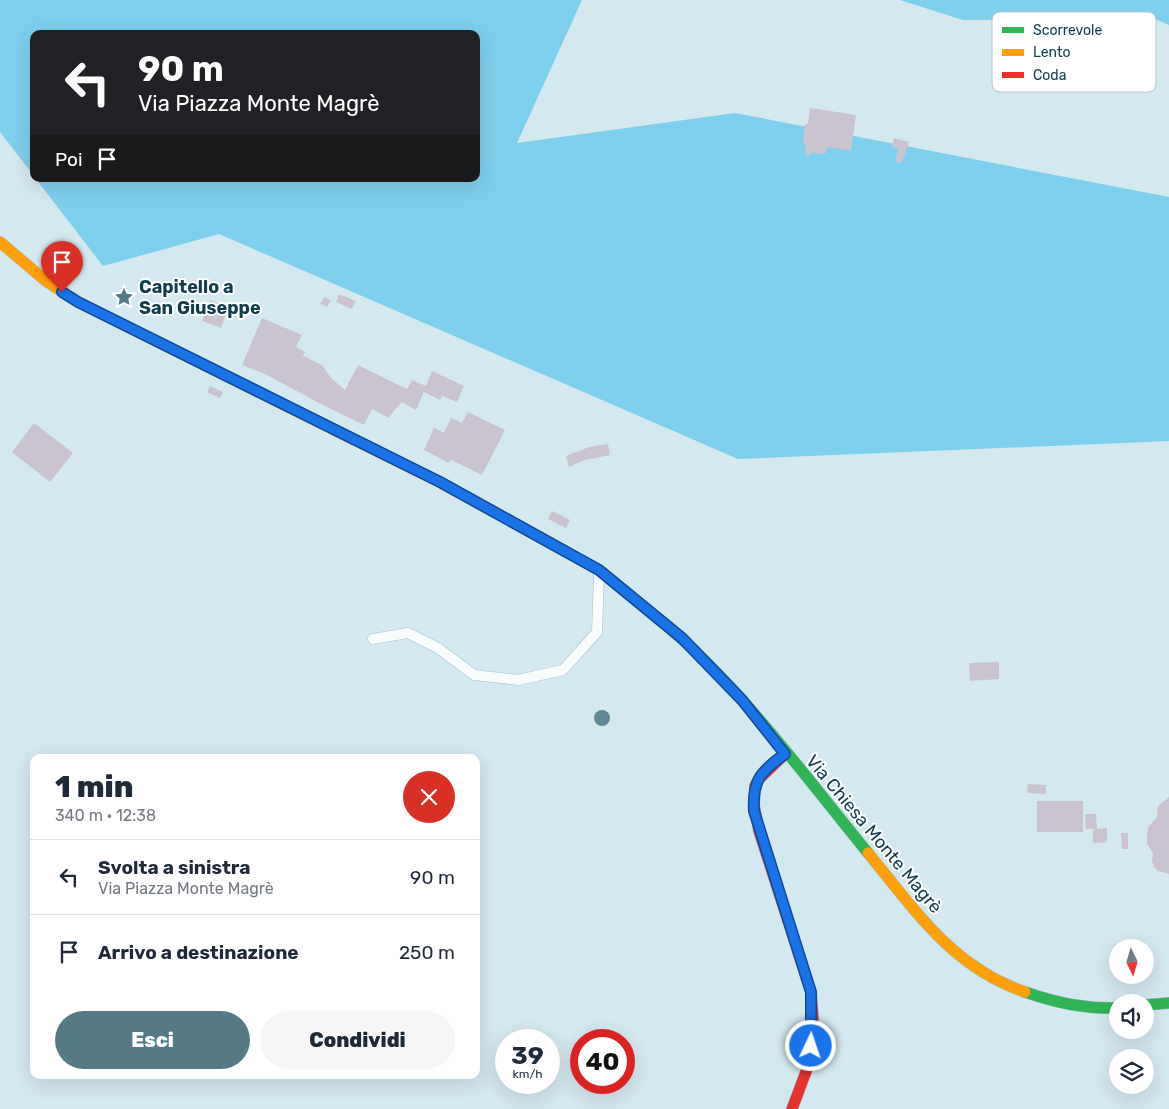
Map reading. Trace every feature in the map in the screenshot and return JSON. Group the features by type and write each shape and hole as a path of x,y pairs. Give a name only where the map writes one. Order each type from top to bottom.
{"street":[{"path":"0,242 46,281 78,302 440,482 599,570 682,638 742,700 785,754"},
{"name":"Via Chiesa Monte Magrè","path":"792,1109 810,1061 813,1018 811,992 759,831 753,798 759,776 764,769 785,754 938,938 975,968 1014,988 1061,1004 1095,1009 1109,1008"},
{"path":"1154,1004 1169,1003"}],"lane":[{"path":"0,259 12,252"},
{"path":"373,639 408,633 438,648 474,675 518,680 563,670 597,632 599,570"}],"shaded area":[{"path":"0,0 582,0 517,143 735,113 1169,197 1169,441 738,459 219,234 103,266 38,182 480,182 480,30 30,30 30,171 0,132"},
{"path":"900,0 1169,0 1169,25 1156,20 1156,12 992,12 992,20 963,20"}],"building":[{"path":"810,108 856,115 851,151 827,147 825,154 810,153 810,156 805,155 806,145 803,144 805,124 808,124"},
{"path":"894,138 909,142 902,163 895,162 898,148 892,147"},
{"path":"339,294 356,301 352,309 336,302"},
{"path":"324,297 331,300 327,307 320,304"},
{"path":"210,300 229,307 221,328 202,321"},
{"path":"262,318 302,335 296,347 305,352 303,356 322,365 332,379 345,390 358,365 407,389 412,380 426,386 432,371 464,386 457,402 442,396 440,400 424,392 416,410 402,402 389,418 372,409 364,425 267,375 242,365"},
{"path":"210,386 223,392 220,398 207,392"},
{"path":"468,412 505,430 482,475 451,460 449,463 424,450 434,428 444,433 451,418 462,423"},
{"path":"34,423 73,453 50,482 12,452"},
{"path":"608,444 610,455 585,460 569,467 566,456 589,447"},
{"path":"552,511 570,520 566,528 548,519"},
{"path":"999,662 999,679 970,681 969,663"},
{"path":"1028,784 1046,785 1046,794 1027,793"},
{"path":"1169,797 1169,874 1158,871 1154,867 1152,861 1153,853 1147,844 1147,835 1148,827 1157,817 1158,806"},
{"path":"1037,801 1083,801 1083,832 1037,832"},
{"path":"1085,814 1096,814 1097,829 1107,828 1107,842 1093,843 1093,829 1086,829"},
{"path":"1121,833 1128,833 1128,849 1122,849"}],"traffic: fast":[{"path":"662,622 691,647 745,703 868,853"},
{"path":"1025,992 1071,1004 1109,1008"},
{"path":"1154,1004 1169,1003"}],"traffic: slow":[{"path":"0,242 46,281 78,302 335,430"},
{"path":"868,853 919,915 956,952 976,968 999,981 1025,992"}],"traffic: jam":[{"path":"335,430 440,482 599,570 662,622"},
{"path":"785,754 759,779 755,786 754,805 759,831 811,992 813,1018 810,1061 792,1109"}],"place":[{"name":"Capitello a San Giuseppe","path":"124,297"}],"route":[{"path":"62,292 191,360 353,438 526,528 599,570 682,638 742,700 785,754 764,769 759,776 753,798 754,811 811,992 813,1018 811,1046"}]}
